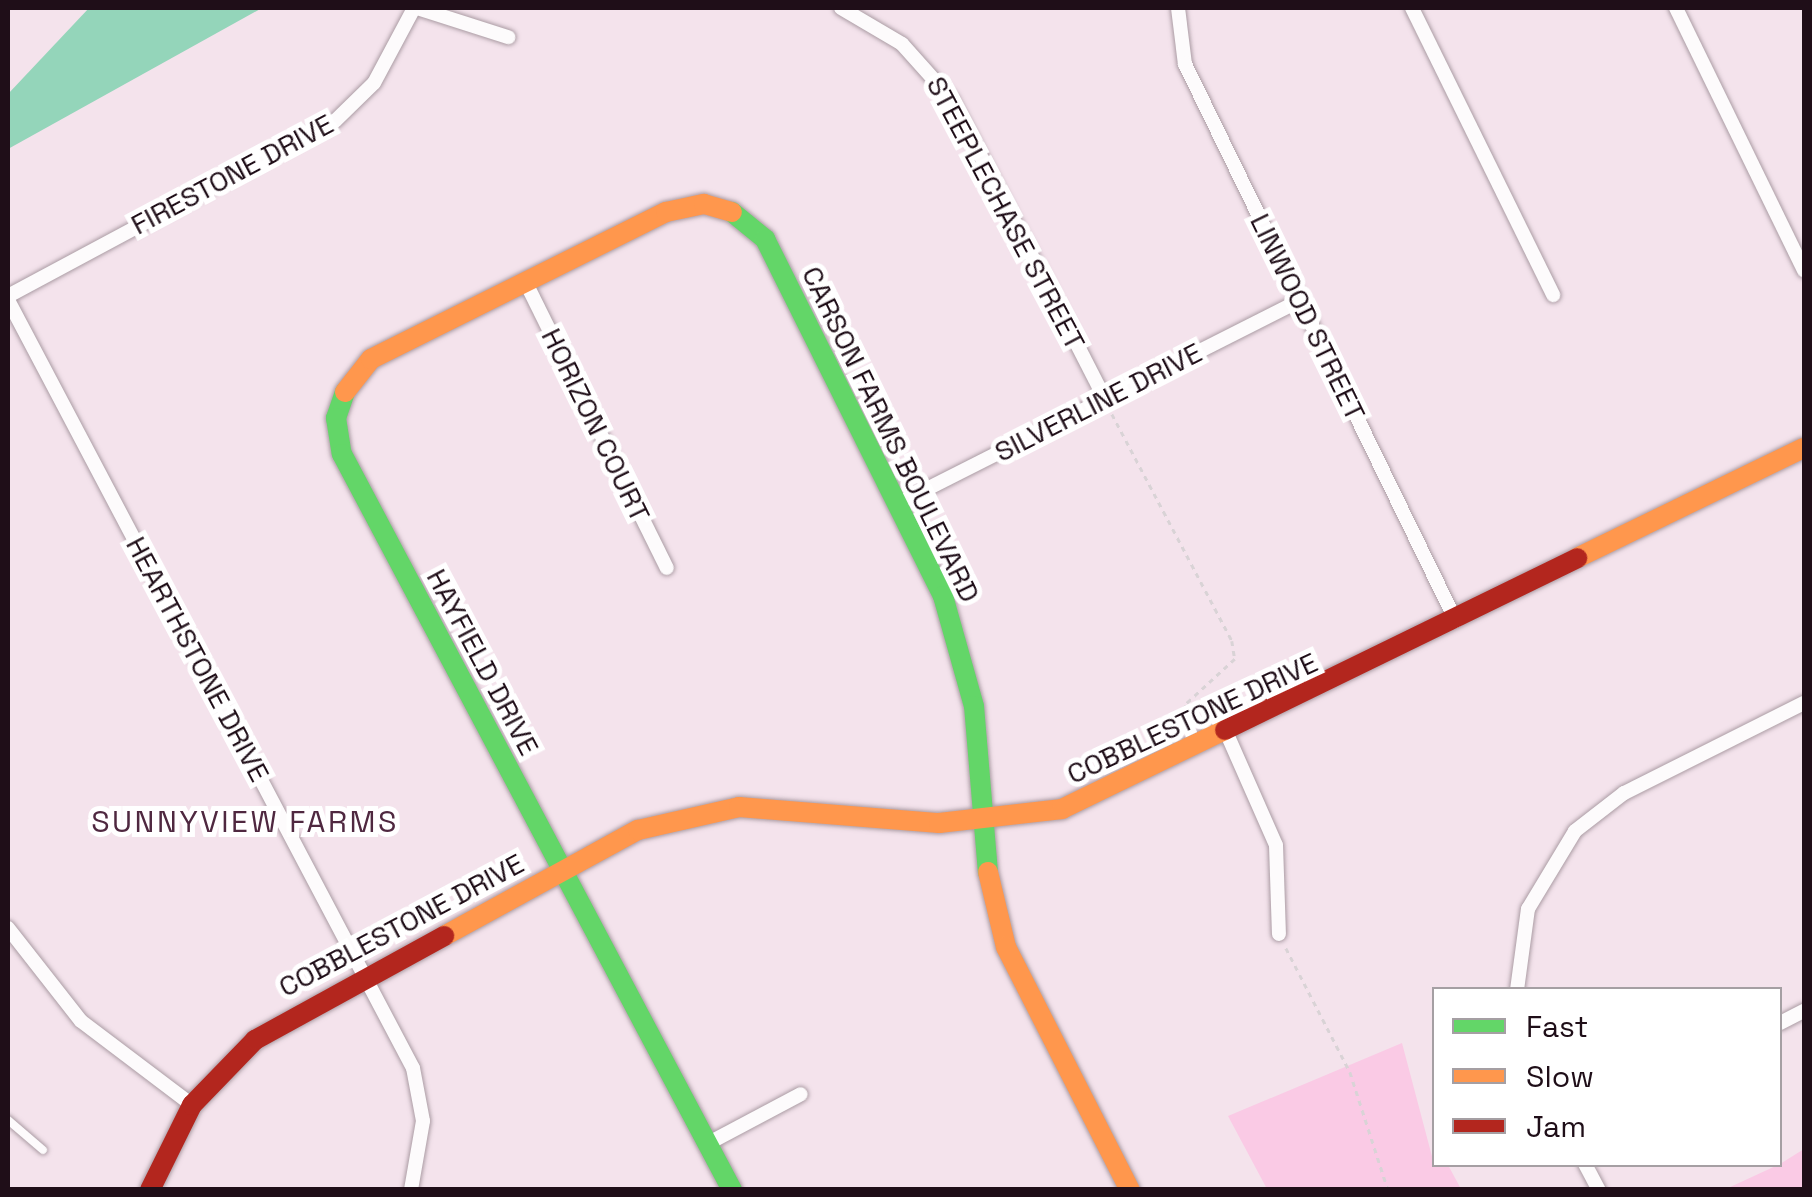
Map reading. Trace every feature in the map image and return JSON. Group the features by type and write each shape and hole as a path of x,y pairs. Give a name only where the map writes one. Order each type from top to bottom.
{"street":[{"path":"416,8 508,37"},
{"name":"FIRESTONE DRIVE","path":"8,298 335,121 374,83 416,8"},
{"name":"STEEPLECHASE STREET","path":"841,8 902,44 952,100 1105,399"},
{"name":"LINWOOD STREET","path":"1178,8 1185,64 1456,621"},
{"path":"1412,8 1553,295"},
{"path":"1676,8 1804,270"},
{"name":"CARSON FARMS BOULEVARD","path":"525,281 685,205 738,214 765,239 897,504 966,666 983,823 1006,947 1130,1190"},
{"name":"HORIZON COURT","path":"525,281 667,568"},
{"name":"HAYFIELD DRIVE","path":"525,281 357,370 340,400 337,437 732,1190"},
{"name":"HEARTHSTONE DRIVE","path":"8,298 365,975 420,1092 411,1190"},
{"name":"SILVERLINE DRIVE","path":"897,504 1300,300"},
{"name":"COBBLESTONE DRIVE","path":"150,1190 192,1105 255,1040 365,975 638,830 706,810 983,823 1102,795 1804,448"},
{"path":"1516,987 1528,909 1575,831 1624,793 1804,703"},
{"path":"1228,734 1276,845 1279,934"},
{"path":"8,928 81,1021 192,1105"},
{"path":"707,1144 801,1094"},
{"path":"1587,1167 1599,1190"}],"lane":[{"path":"8,1120 43,1150"}],"path":[{"path":"1105,399 1232,641 1235,658 1185,705 1201,748"},
{"path":"1279,934 1350,1072 1388,1190"}],"shaded area":[{"path":"89,8 262,8 8,149 8,94"},
{"path":"1402,1043 1432,1167 1449,1167 1461,1189 1267,1189 1228,1116"},
{"path":"1804,1149 1804,1189 1728,1188 1774,1167 1782,1167 1782,1163"}],"traffic: fast":[{"path":"732,212 765,239 943,596 974,706 988,872"},
{"path":"345,392 336,418 342,454 732,1190"}],"traffic: slow":[{"path":"345,392 371,359 666,212 704,204 732,212"},
{"path":"1577,558 1804,448"},
{"path":"444,936 638,830 739,807 939,823 1062,809 1225,730"},
{"path":"988,872 1006,947 1130,1190"}],"traffic: jam":[{"path":"1225,730 1577,558"},
{"path":"150,1190 192,1105 255,1040 444,936"}],"district":[{"name":"SUNNYVIEW FARMS","path":"245,822"}]}
